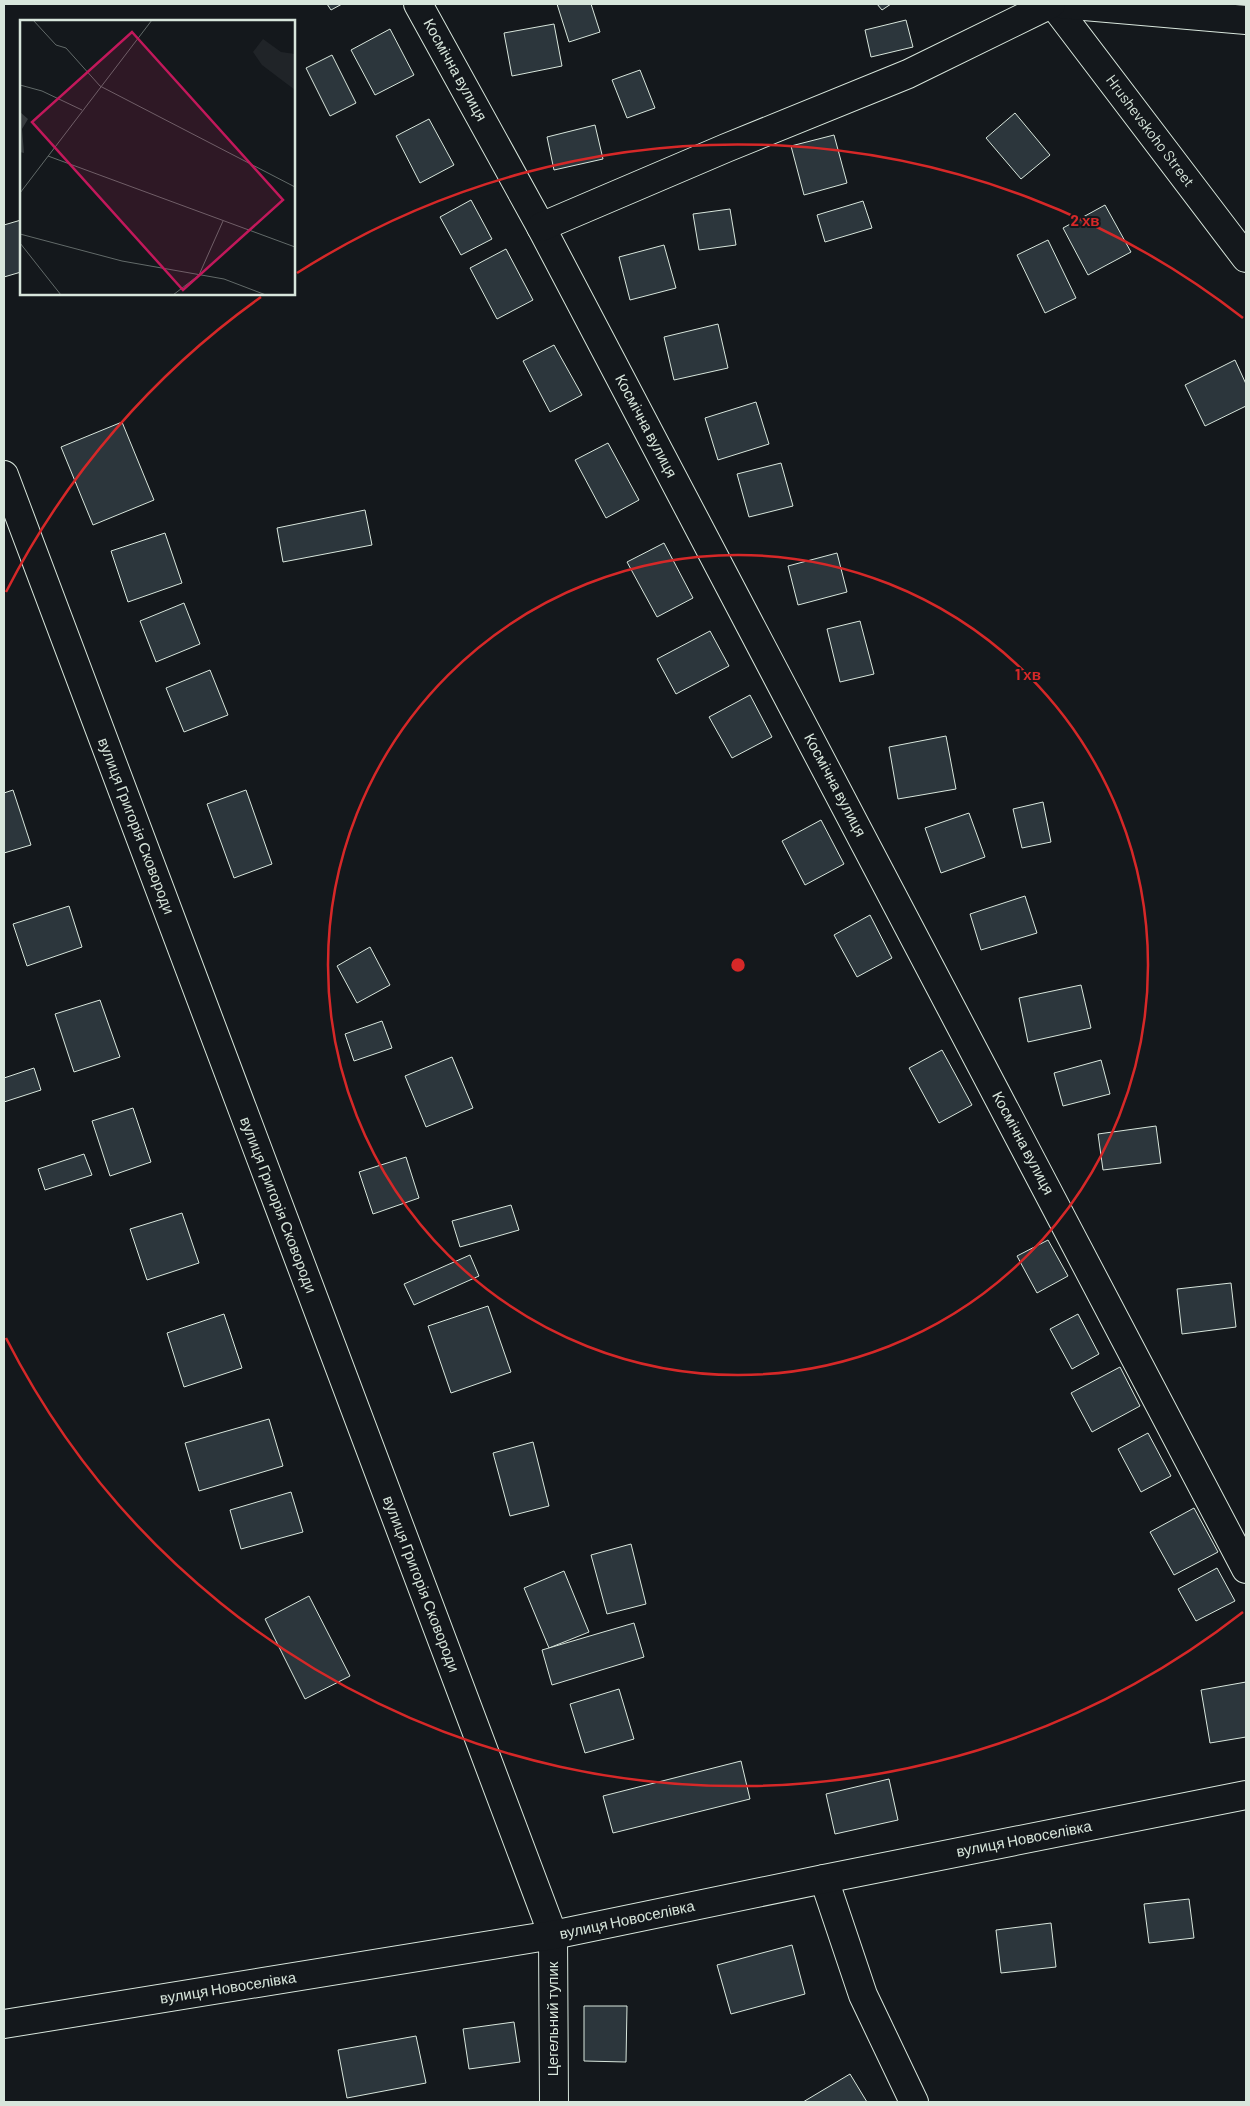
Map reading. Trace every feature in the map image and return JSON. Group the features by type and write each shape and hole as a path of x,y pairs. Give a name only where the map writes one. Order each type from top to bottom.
{"street":[{"name":"Космічна вулиця","path":"418,4 541,227 1246,1568"},
{"path":"541,227 726,148 908,74 1052,4"},
{"name":"Hrushevskoho Street","path":"1052,4 1246,258"},
{"path":"1061,4 1246,20"},
{"name":"вулиця Григорія Сковороди","path":"4,476 553,1935"},
{"name":"вулиця Новоселівка","path":"4,2024 553,1935 824,1878 1246,1795"},
{"path":"824,1878 863,1995 914,2102"},
{"name":"Цегельний тупик","path":"553,1935 554,2102"}],"building":[{"path":"327,4 342,4 331,10"},
{"path":"557,4 591,4 600,32 569,42"},
{"path":"877,4 891,4 882,10"},
{"path":"906,20 913,47 871,57 865,30"},
{"path":"554,24 562,66 512,76 504,33"},
{"path":"390,29 414,75 375,95 351,50"},
{"path":"332,55 356,103 330,116 306,68"},
{"path":"640,70 655,108 627,118 612,80"},
{"path":"1015,113 1050,155 1021,179 986,138"},
{"path":"429,119 454,165 420,183 396,136"},
{"path":"595,125 603,159 554,170 547,137"},
{"path":"834,135 847,183 804,195 791,146"},
{"path":"471,200 492,239 461,255 440,217"},
{"path":"863,201 872,228 825,242 817,215"},
{"path":"1105,205 1131,252 1088,275 1063,228"},
{"path":"730,209 736,245 699,250 693,214"},
{"path":"20,220 20,272 4,277 4,225"},
{"path":"1048,240 1076,298 1045,313 1017,255"},
{"path":"664,245 676,288 630,300 619,257"},
{"path":"506,249 533,300 497,319 470,268"},
{"path":"718,324 728,368 674,380 664,337"},
{"path":"554,345 582,395 550,412 523,361"},
{"path":"1235,360 1246,384 1246,406 1205,426 1185,385"},
{"path":"756,402 769,444 718,460 705,418"},
{"path":"122,422 154,500 93,525 61,447"},
{"path":"608,443 639,500 606,518 575,460"},
{"path":"781,463 793,506 749,517 737,474"},
{"path":"365,510 372,545 283,562 277,528"},
{"path":"165,533 182,583 128,602 111,551"},
{"path":"664,543 693,598 657,617 627,562"},
{"path":"837,553 847,592 798,605 788,566"},
{"path":"184,603 200,644 156,662 140,621"},
{"path":"860,621 874,674 840,682 827,629"},
{"path":"710,631 729,666 676,694 657,659"},
{"path":"210,670 228,715 184,732 166,688"},
{"path":"750,695 772,737 732,758 709,717"},
{"path":"946,736 956,789 898,799 889,747"},
{"path":"13,790 31,845 4,853 4,793"},
{"path":"246,790 272,864 234,878 207,804"},
{"path":"1043,802 1051,842 1022,848 1013,809"},
{"path":"969,813 985,857 941,873 925,828"},
{"path":"821,820 844,864 805,885 782,841"},
{"path":"1025,896 1037,933 981,950 970,914"},
{"path":"69,906 82,947 27,966 13,924"},
{"path":"870,915 892,958 857,977 834,935"},
{"path":"370,947 390,985 357,1003 337,966"},
{"path":"1081,985 1091,1028 1028,1042 1019,998"},
{"path":"100,1000 120,1057 74,1072 55,1014"},
{"path":"382,1021 392,1048 354,1061 345,1034"},
{"path":"942,1050 972,1105 939,1123 909,1068"},
{"path":"452,1057 473,1108 426,1127 405,1076"},
{"path":"1101,1060 1110,1094 1063,1106 1054,1073"},
{"path":"34,1068 41,1090 4,1102 4,1078"},
{"path":"133,1108 151,1162 110,1176 92,1121"},
{"path":"1156,1126 1161,1163 1103,1170 1098,1134"},
{"path":"84,1154 92,1175 45,1190 38,1169"},
{"path":"406,1157 419,1198 373,1214 359,1172"},
{"path":"511,1205 519,1230 460,1247 452,1221"},
{"path":"182,1213 199,1263 147,1280 130,1229"},
{"path":"1048,1240 1068,1276 1037,1293 1017,1256"},
{"path":"470,1255 479,1276 414,1305 404,1284"},
{"path":"1231,1283 1236,1327 1182,1334 1177,1289"},
{"path":"488,1306 511,1372 451,1393 428,1326"},
{"path":"224,1314 242,1368 184,1387 167,1333"},
{"path":"1078,1314 1099,1354 1072,1369 1050,1329"},
{"path":"1120,1367 1140,1406 1092,1432 1071,1393"},
{"path":"269,1419 283,1466 199,1491 185,1443"},
{"path":"1148,1433 1171,1476 1141,1492 1118,1449"},
{"path":"533,1442 549,1506 510,1516 493,1453"},
{"path":"291,1492 303,1532 241,1549 230,1510"},
{"path":"1194,1508 1218,1552 1174,1575 1150,1532"},
{"path":"631,1544 646,1604 607,1614 591,1555"},
{"path":"1217,1568 1235,1601 1196,1621 1178,1589"},
{"path":"564,1571 589,1632 549,1648 524,1588"},
{"path":"309,1596 350,1676 305,1699 265,1619"},
{"path":"634,1623 644,1657 552,1685 542,1650"},
{"path":"1246,1682 1246,1737 1210,1743 1201,1690"},
{"path":"619,1689 634,1739 585,1753 570,1704"},
{"path":"741,1761 750,1799 613,1833 603,1796"},
{"path":"889,1779 898,1820 835,1834 826,1794"},
{"path":"1189,1899 1194,1938 1149,1943 1144,1904"},
{"path":"1051,1923 1056,1967 1001,1973 996,1930"},
{"path":"792,1945 805,1994 731,2014 717,1965"},
{"path":"584,2006 627,2006 626,2062 584,2061"},
{"path":"514,2022 520,2062 469,2069 463,2029"},
{"path":"416,2036 426,2083 347,2098 338,2050"},
{"path":"850,2074 867,2102 803,2102"}]}
